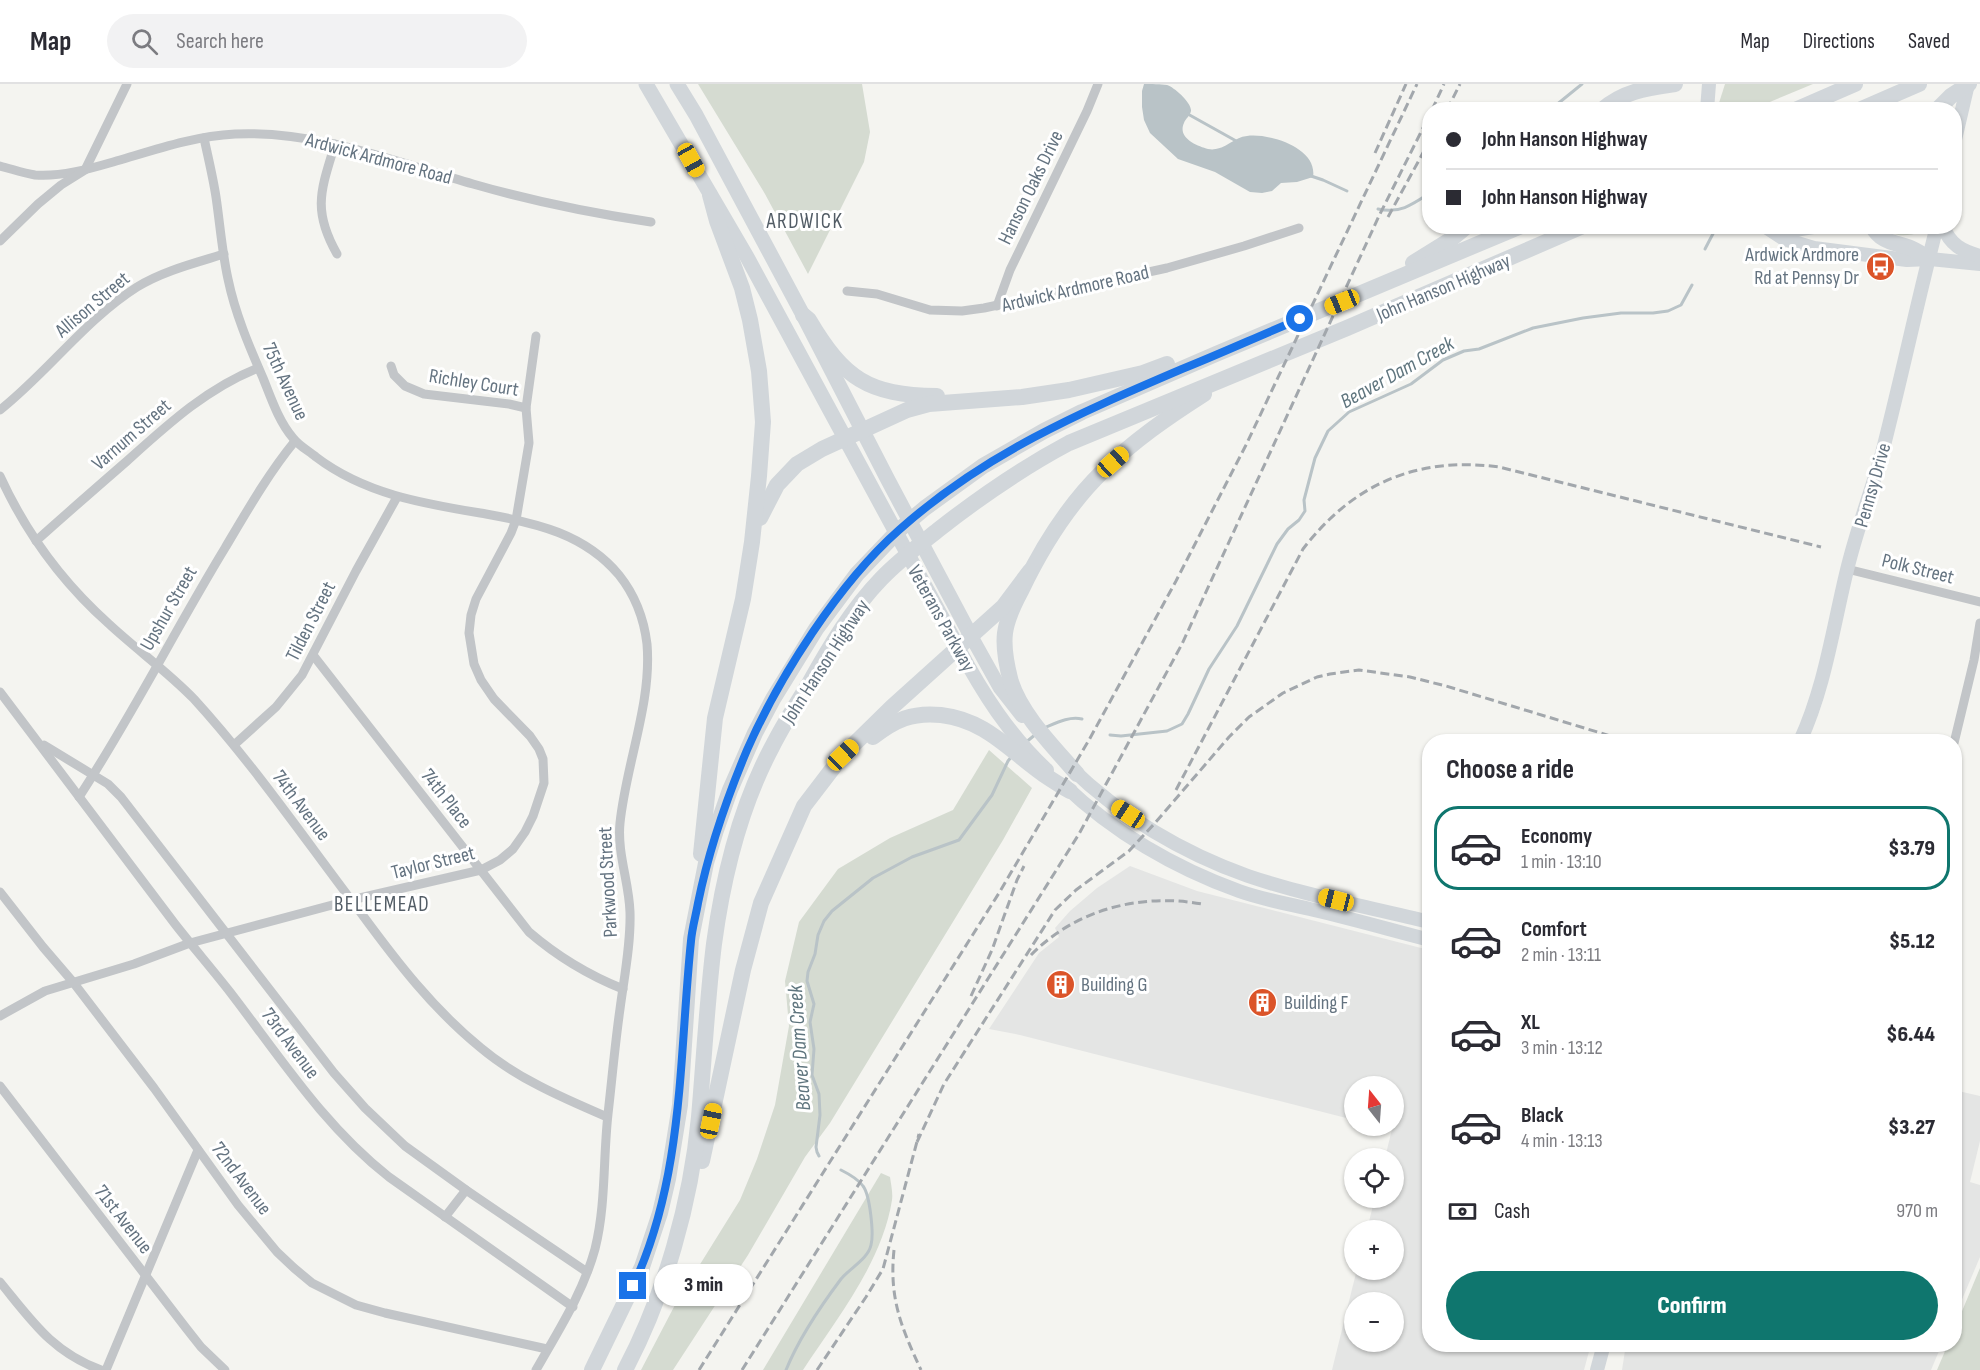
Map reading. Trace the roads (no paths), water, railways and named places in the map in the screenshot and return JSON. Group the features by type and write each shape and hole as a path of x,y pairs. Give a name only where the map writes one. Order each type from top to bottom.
{"highway":[{"path":"1612,102 1642,88 1675,84"},
{"path":"1813,102 1855,84"},
{"path":"1877,102 1919,84"},
{"path":"1947,102 1968,84"},
{"path":"691,939 716,718 743,599 752,542 763,423 759,371 750,320 742,288 717,221 710,195"},
{"path":"1393,281 1414,261 1457,234"},
{"name":"John Hanson Highway","path":"592,1370 642,1267 660,1213 680,1105 691,939 706,863 716,830 730,790 755,733 793,664 857,574 878,550 925,508 1017,445 1082,412 1502,234"},
{"name":"John Hanson Highway","path":"625,1370 666,1275 690,1176 699,1118 715,941 733,853 754,786 771,747 824,656 861,602 895,565 972,503 1032,462 1068,443 1347,328 1564,234"},
{"path":"1878,234 1889,242 1909,247 1930,259"},
{"path":"803,315 833,357 853,375 870,385 891,393 912,396 1007,398"},
{"path":"752,542 770,496 787,473 809,457 907,410 929,404 1069,390 1143,373 1191,356 1216,354"},
{"path":"674,1245 696,1184 734,1009 761,903 804,806 843,755 892,707 1003,607 1030,571 1062,519 1102,472 1154,428 1244,370"},
{"path":"1030,571 1012,609 1005,635 1013,697 1077,774"},
{"path":"788,838 825,784 851,754 887,727 902,718 917,714 951,716 977,724 1043,774 1070,791"}],"main road":[{"name":"Veterans Parkway","path":"646,84 759,278 925,587 964,642 996,681 1013,697"},
{"name":"Veterans Parkway","path":"677,84 803,315 938,576 964,642 995,710 1026,749 1070,791 1121,831 1175,863 1238,891 1273,902 1348,918 1422,938"},
{"path":"1708,102 1709,84"},
{"path":"1962,109 1968,84"},
{"path":"1776,234 1784,239 1814,248 1907,260 1930,259 1980,264"},
{"name":"Pennsy Drive","path":"1803,734 1818,691 1847,568 1880,457 1935,234"},
{"path":"1947,234 1954,246 1980,256"},
{"path":"1077,774 1112,804 1144,825 1219,864 1270,883 1422,920"},
{"path":"1597,1370 1602,1352"}],"street":[{"path":"0,242 38,204 61,185 85,170 127,84"},
{"name":"Hanson Oaks Drive","path":"997,306 1010,270 1098,84"},
{"name":"Ardwick Ardmore Road","path":"0,166 35,175 55,175 85,170 204,138 233,134 266,134 315,139 518,196 651,222"},
{"name":"75th Avenue","path":"204,138 233,300 258,368 283,424 295,441 327,465 397,497 516,520"},
{"path":"335,144 323,184 320,205 323,225 337,254"},
{"name":"Ardwick Ardmore Road","path":"847,291 877,294 915,306 962,311 997,306 1167,268 1299,228"},
{"name":"Allison Street","path":"0,410 102,314 125,296 154,278 224,254"},
{"name":"Taylor Street","path":"0,1016 45,991 134,964 190,943 351,900 481,870 500,860 513,849 533,816 544,783 543,759 530,736 487,691 480,680 471,650 469,633 476,599 512,533 516,520 529,443 526,408 536,336"},
{"name":"Richley Court","path":"391,366 394,375 405,386 424,394 526,408"},
{"name":"Varnum Street","path":"36,541 180,415 209,393 258,368"},
{"name":"Upshur Street","path":"79,797 121,730 156,664 254,499 278,460 295,441"},
{"name":"74th Avenue","path":"0,476 36,541 53,565 75,591 108,623 194,699 234,745 419,990 447,1019 483,1050 528,1080 608,1117"},
{"name":"Tilden Street","path":"234,745 292,689 313,655 397,497"},
{"name":"Parkwood Street","path":"516,520 572,537 610,565 631,592 638,607 647,645 647,670 620,822 619,840 630,913 608,1117 600,1225 594,1251 573,1306 536,1370"},
{"name":"Polk Street","path":"1847,568 1980,602"},
{"path":"1956,734 1974,660 1980,623"},
{"name":"74th Place","path":"313,655 529,932 572,965 623,989"},
{"name":"73rd Avenue","path":"0,692 313,1103 339,1132 372,1163 573,1306"},
{"name":"73rd Avenue","path":"38,742 108,784 121,797 334,1074 365,1108 405,1146 465,1190 587,1272"},
{"name":"72nd Avenue","path":"0,892 154,1088 219,1180 277,1252 312,1283 356,1305 548,1349"},
{"name":"71st Avenue","path":"0,1086 201,1347 225,1370"},
{"path":"106,1370 198,1150"},
{"path":"445,1217 465,1190"},
{"path":"0,1281 43,1334 61,1350 101,1370"}],"waterway":[{"path":"1560,102 1582,84"},
{"path":"1186,113 1238,142"},
{"path":"1311,176 1347,191"},
{"path":"1378,209 1399,209 1422,198"},
{"name":"Beaver Dam Creek","path":"1705,249 1713,234"},
{"name":"Beaver Dam Creek","path":"1110,735 1167,731 1182,724 1209,669 1237,626 1277,544 1305,511 1304,500 1315,458 1328,431 1349,412 1411,384 1443,360 1464,351 1479,349 1533,328 1583,318 1621,313 1668,311 1681,305 1692,285"},
{"name":"Beaver Dam Creek","path":"1044,728 1067,719 1082,719"},
{"name":"Beaver Dam Creek","path":"1025,743 1036,734"},
{"name":"Beaver Dam Creek","path":"819,1156 816,1147 820,1115 819,1094 812,1075 814,1049 810,1022 814,1004 807,981 818,935 824,921 832,911 873,878 912,857 959,840 992,795 1012,756"},
{"name":"Beaver Dam Creek","path":"786,1370 797,1346 818,1312 841,1279 863,1259 871,1245 871,1215 868,1197 859,1181 841,1170"}],"railway":[{"path":"1375,153 1406,84"},
{"path":"699,1370 999,893 1089,740 1176,581 1246,445 1417,84"},
{"path":"1436,102 1444,84"},
{"path":"1451,102 1460,84"},
{"path":"742,1370 1079,834 1182,644 1379,216 1422,130"},
{"path":"1388,217 1422,155"},
{"path":"1176,790 1303,549 1322,526 1343,507 1389,480 1414,471 1441,466 1499,467 1821,547"},
{"path":"917,1142 944,1084 1055,910 1076,890 1129,851 1229,737 1249,717 1283,693 1317,677 1359,670 1410,677 1446,686 1604,734"},
{"path":"971,996 992,950 1024,866"},
{"path":"1031,955 1068,926 1110,908 1156,901 1202,904"},
{"path":"817,1370 883,1269 919,1134"},
{"path":"894,1250 893,1283 898,1312 921,1370"}],"place":[{"name":"Ardwick Ardmore Rd at Pennsy Dr","path":"1880,266"},
{"name":"Building G","path":"1060,984"},
{"name":"Building F","path":"1263,1002"}],"district":[{"name":"ARDWICK","path":"805,221"},
{"name":"BELLEMEAD","path":"382,904"}]}
